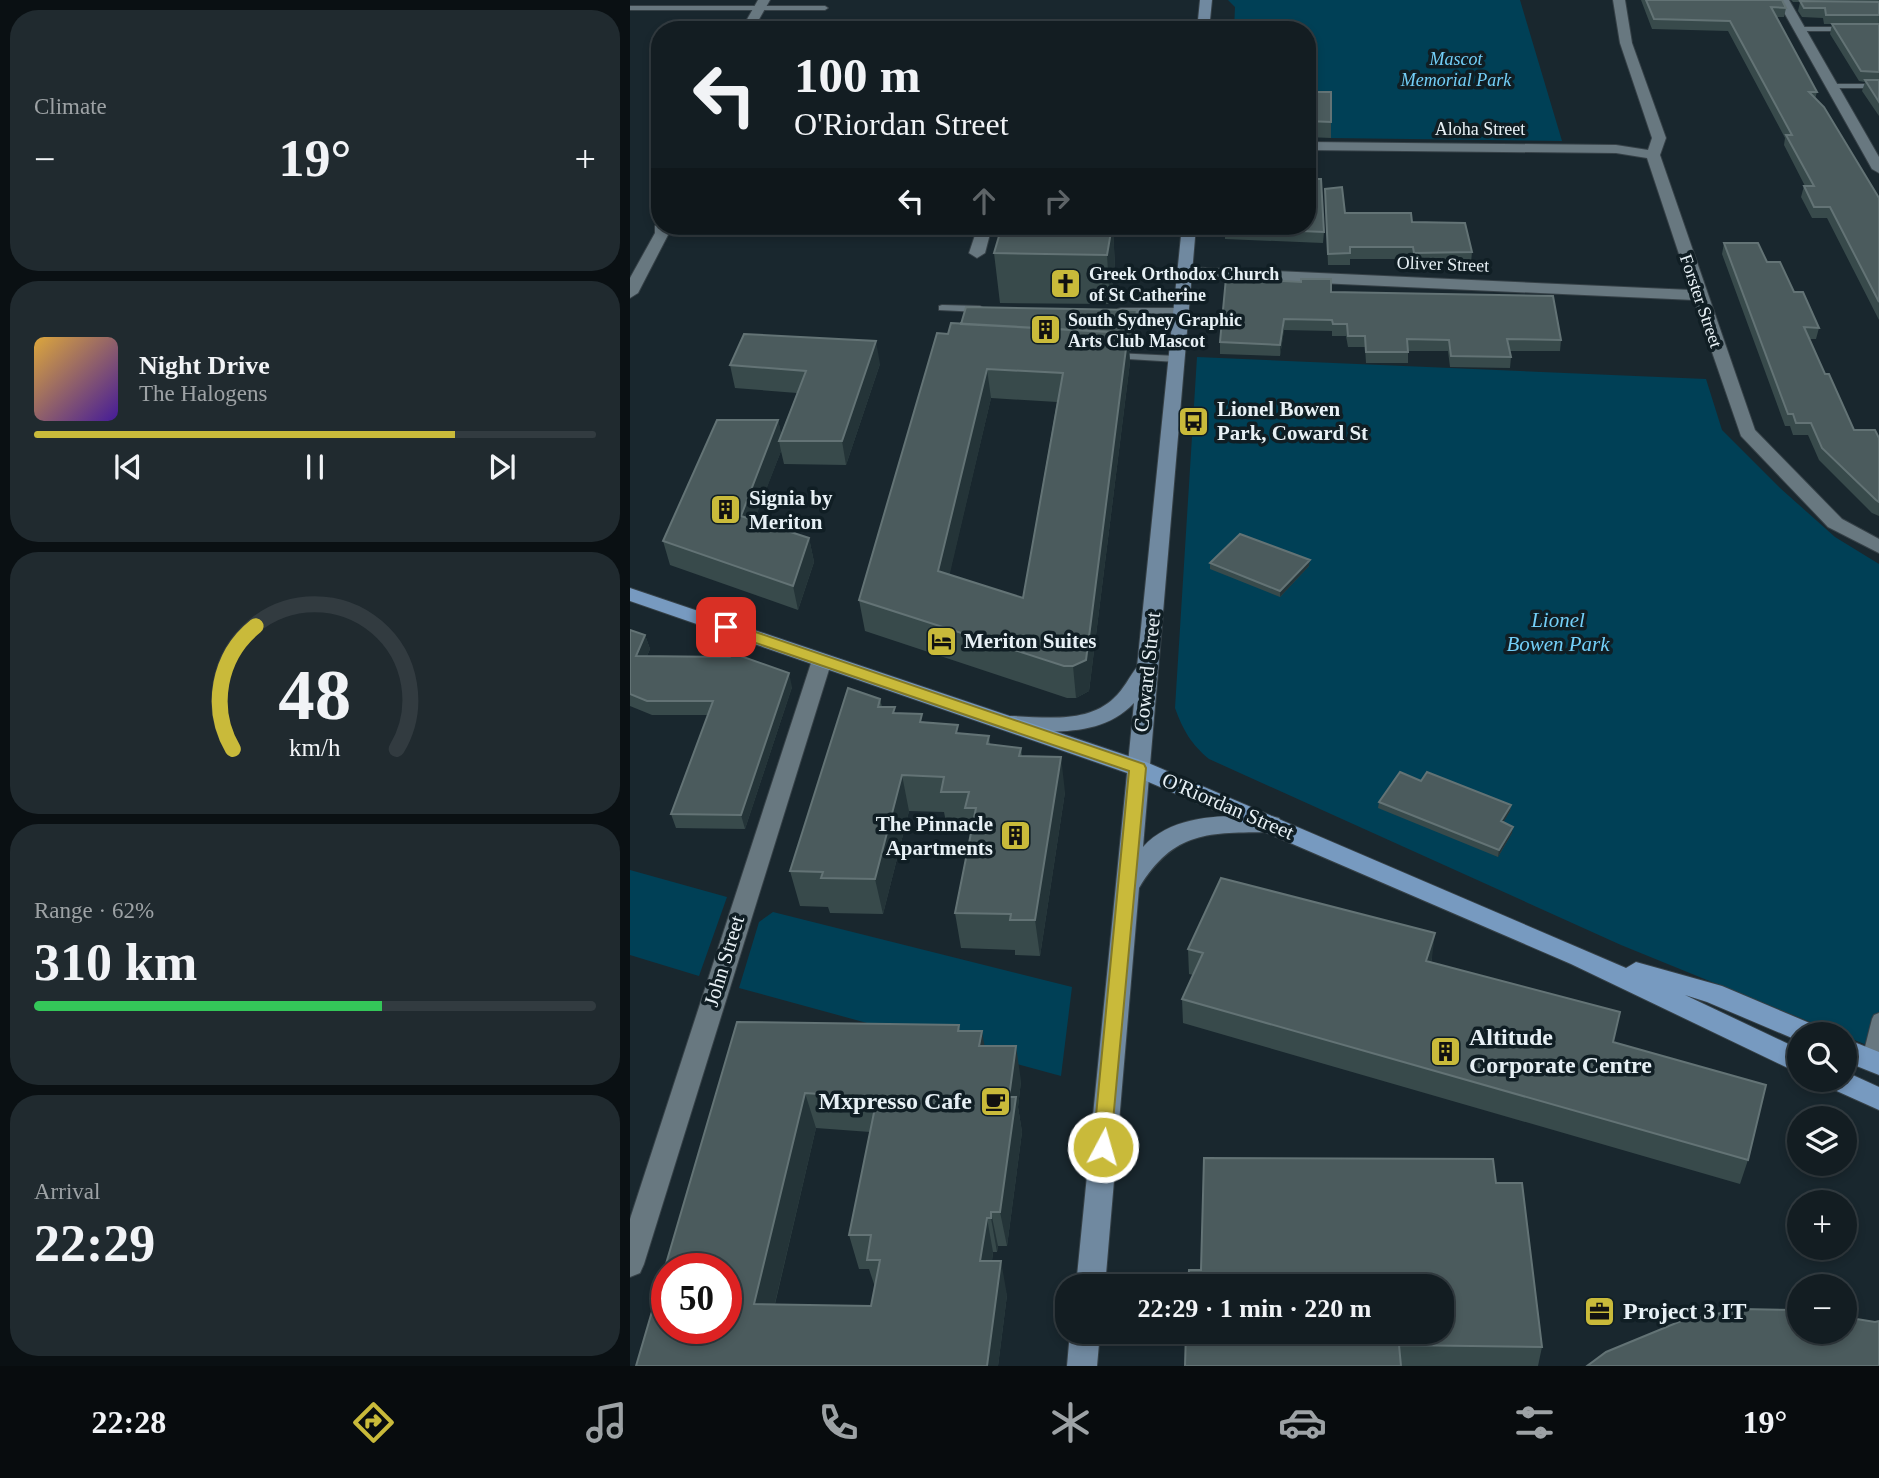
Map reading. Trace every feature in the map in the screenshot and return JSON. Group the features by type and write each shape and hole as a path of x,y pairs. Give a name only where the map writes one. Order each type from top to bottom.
{"main road":[{"name":"O'Riordan Street","path":"630,594 1138,768 1580,957 1787,1055"},
{"name":"O'Riordan Street","path":"1580,957 1713,993 1787,1024"},
{"path":"1857,1054 1874,1061"},
{"path":"1857,1089 1879,1099"}],"street":[{"path":"1204,21 1206,0"},
{"name":"Forster Street","path":"1619,0 1626,43 1659,138 1653,155 1747,432 1835,523 1879,547"},
{"path":"752,21 762,4"},
{"path":"1789,5 1799,29 1879,169"},
{"name":"Aloha Street","path":"1316,146 1616,149 1653,155"},
{"path":"630,293 661,235"},
{"path":"977,253 982,235"},
{"name":"Coward Street","path":"1091,1274 1188,235"},
{"name":"Oliver Street","path":"1185,271 1699,295"},
{"name":"John Street","path":"630,1264 822,660"},
{"path":"1011,723 1073,723 1102,718 1127,700 1147,666"},
{"path":"1125,892 1150,850 1173,836 1215,825 1271,824"},
{"path":"1082,1366 1085,1344"}],"lane":[{"path":"630,8 762,4 825,8"},
{"path":"1799,29 1879,29"},
{"path":"1832,86 1879,86"},
{"path":"942,308 995,309"},
{"path":"1115,310 1182,311"},
{"path":"1108,355 1177,359"},
{"path":"1874,1061 1879,1019"}],"green space":[{"name":"Mascot Memorial Park","path":"1228,0 1520,0 1562,141 1331,138 1330,108 1316,107 1316,21 1234,21 1235,7"},
{"name":"Lionel Bowen Park","path":"1197,357 1706,379 1722,430 1780,488 1835,537 1879,564 1879,1050 1857,1041 1857,1022 1810,1022 1621,945 1209,759 1188,736 1175,708"},
{"path":"630,870 727,897 699,976 630,955"},
{"path":"773,912 1072,987 1061,1076 739,988 759,922"}],"building":[{"path":"1646,0 1782,0 1786,8 1771,7 1817,92 1809,92 1824,107 1879,198 1879,302 1830,207 1814,207 1804,186 1814,186 1786,135 1792,135 1730,21 1654,19"},
{"path":"1800,1 1879,2 1879,15 1826,15 1825,8 1804,8"},
{"path":"1832,24 1879,24 1879,72 1861,71"},
{"path":"1865,80 1879,80 1879,102"},
{"path":"1316,92 1331,92 1331,122 1316,121"},
{"path":"1316,179 1321,179 1324,232 1316,232"},
{"path":"1342,187 1345,213 1411,213 1412,222 1465,223 1472,252 1414,253 1413,247 1350,247 1350,253 1328,254 1325,189"},
{"path":"999,235 1110,235 1107,255 994,253"},
{"path":"1724,243 1758,243 1767,262 1780,262 1794,292 1803,292 1819,328 1804,327 1854,430 1875,430 1879,438 1879,502 1822,448 1811,423 1796,423 1793,414 1788,414"},
{"path":"1226,278 1301,282 1301,279 1331,279 1331,292 1553,296 1561,340 1507,339 1511,357 1451,356 1449,340 1407,339 1408,352 1366,352 1365,336 1348,336 1347,324 1333,324 1332,320 1284,319 1280,345 1220,342"},
{"path":"966,307 1137,310 1129,345 1128,333 961,324"},
{"path":"951,323 1128,333 1086,660 1073,666 1064,666 859,600 937,333 948,334","holes":["987,369 1063,373 1023,598 938,571"]},
{"path":"744,334 876,341 842,441 779,441 806,371 730,365"},
{"path":"717,420 778,420 741,516 809,538 793,586 663,541"},
{"path":"1240,534 1310,560 1280,591 1210,563"},
{"path":"630,630 645,635 636,656 730,657 732,653 789,673 741,815 671,814 713,701 647,701 630,694"},
{"name":"The Pinnacle Apartments","path":"848,688 880,699 878,707 895,707 893,713 922,714 920,722 958,725 956,733 989,736 987,744 1021,748 1019,756 1061,757 1035,920 1010,920 1011,914 955,913 976,808 965,808 969,792 941,792 944,777 902,775 875,879 821,878 823,872 790,871"},
{"path":"1400,772 1421,781 1427,772 1511,805 1501,821 1513,827 1499,850 1379,802"},
{"name":"Altitude Corporate Centre","path":"1221,878 1435,933 1426,961 1620,1012 1613,1042 1766,1085 1748,1160 1182,999 1203,953 1188,949"},
{"path":"737,1022 959,1025 958,1031 982,1031 979,1046 1016,1046 1009,1097 1016,1097 1000,1212 991,1212 991,1218 987,1218 980,1261 1001,1261 987,1366 636,1366 651,1315 651,1344 742,1344 742,1253 669,1253","holes":["805,1093 877,1098 849,1235 871,1235 867,1260 880,1260 871,1306 754,1304"]},
{"path":"1204,1158 1493,1159 1496,1183 1522,1183 1542,1347 1399,1345 1401,1366 1185,1366 1186,1344 1454,1344 1454,1274 1189,1274 1189,1270 1201,1270"},
{"path":"1741,1309 1787,1310 1787,1344 1857,1344 1857,1319 1879,1321 1879,1366 1587,1366 1606,1352 1681,1321"}],"place":[{"name":"Greek Orthodox Church of St Catherine","path":"1066,284"},
{"name":"South Sydney Graphic Arts Club Mascot","path":"1045,330"},
{"name":"Lionel Bowen Park, Coward St","path":"1194,421"},
{"name":"Signia by Meriton","path":"726,510"},
{"name":"Meriton Suites","path":"941,641"},
{"name":"The Pinnacle Apartments","path":"1016,836"},
{"name":"Altitude Corporate Centre","path":"1446,1051"},
{"name":"Mxpresso Cafe","path":"995,1101"},
{"name":"Project 3 IT","path":"1600,1311"}],"route":[{"path":"726,627 1138,768 1103,1147"}]}
